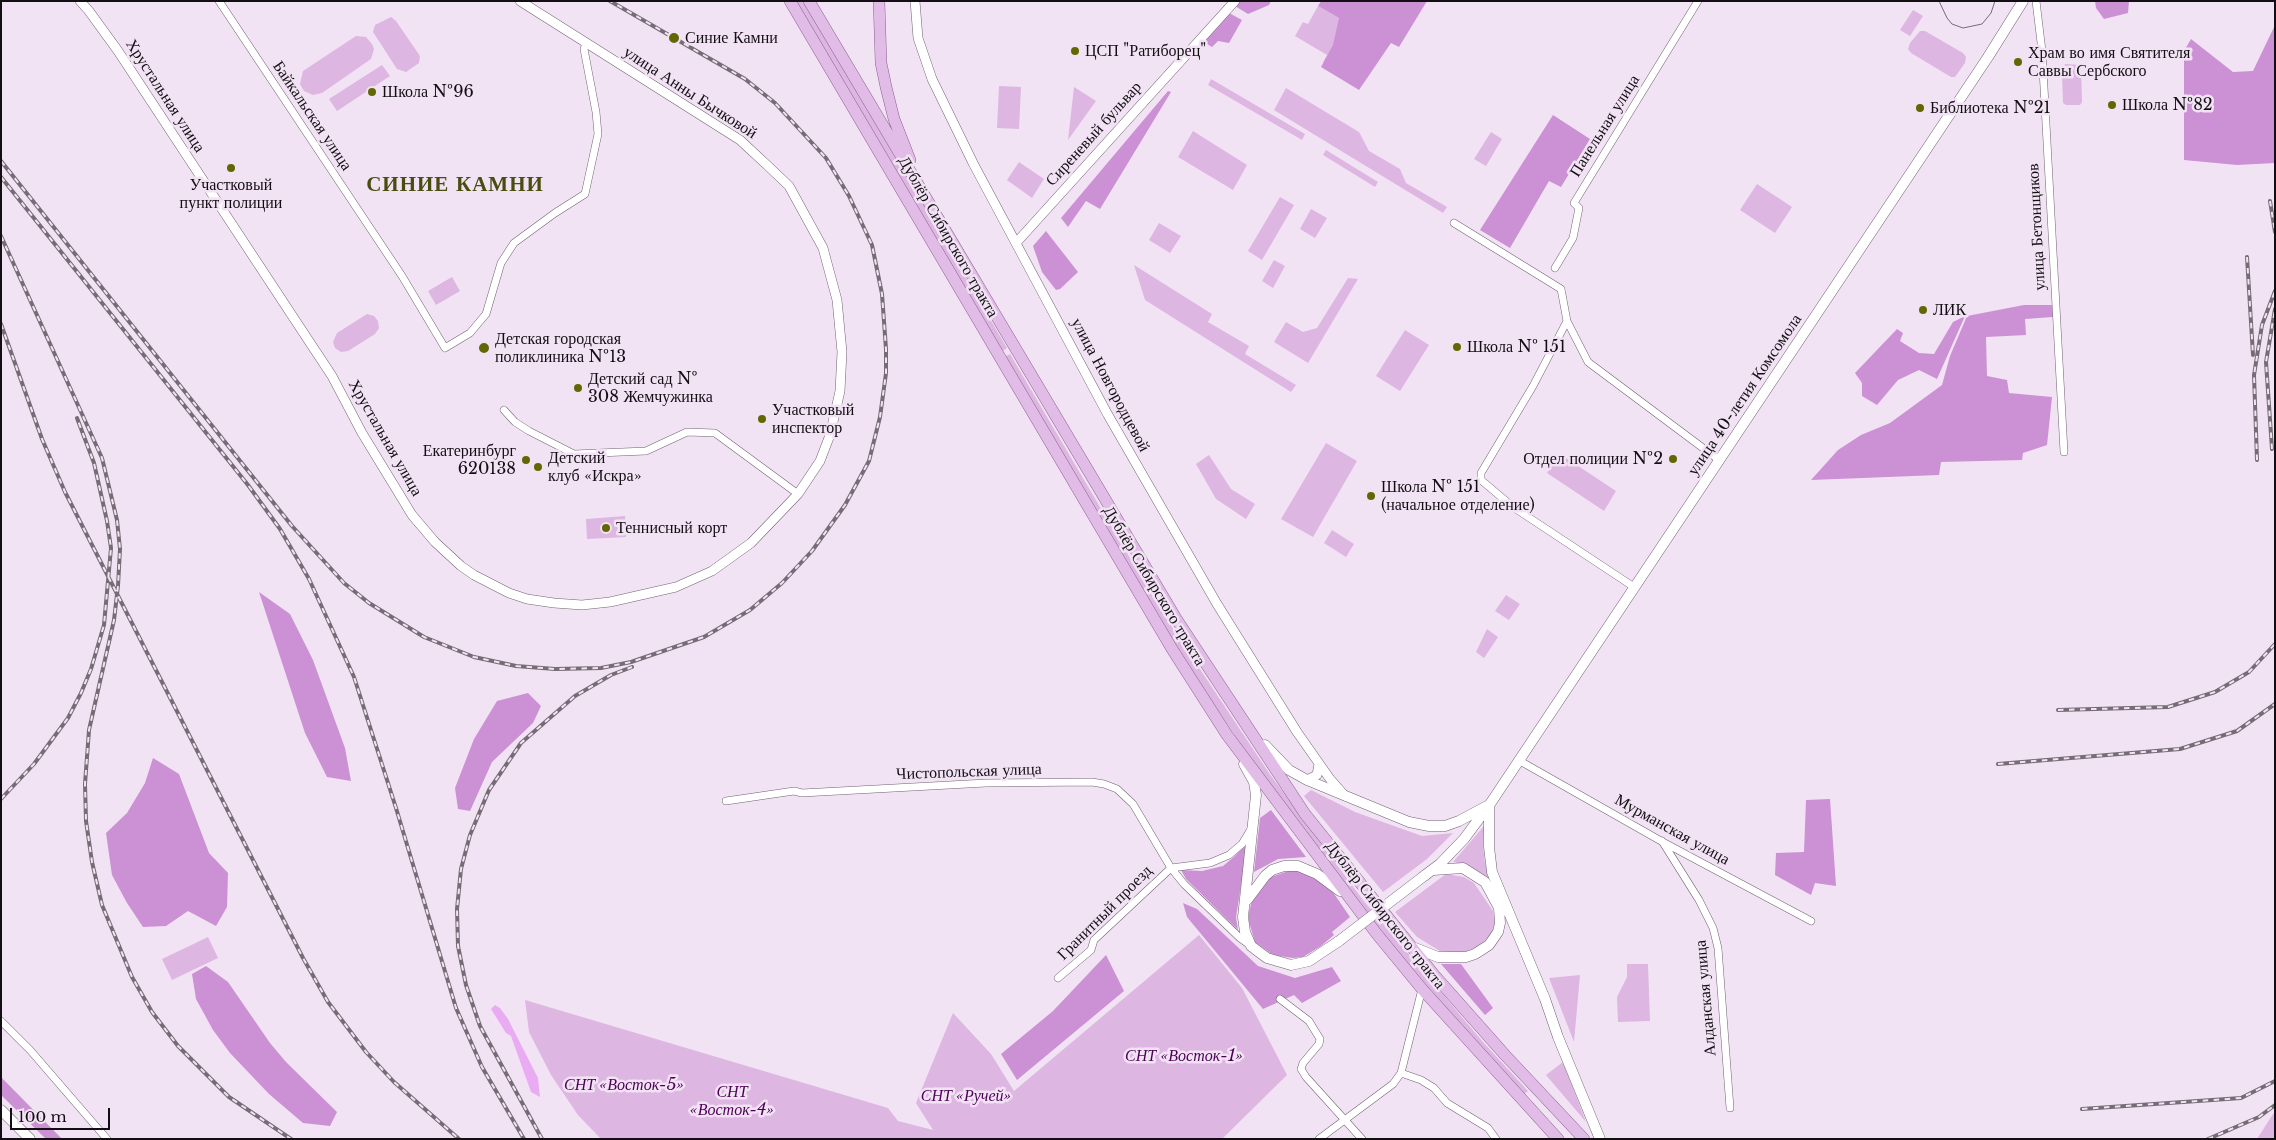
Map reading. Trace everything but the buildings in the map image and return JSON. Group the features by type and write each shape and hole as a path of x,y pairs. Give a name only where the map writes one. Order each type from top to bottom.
{"main road":[{"name":"Дублёр Сибирского тракта","path":"790,1 1157,625 1227,735 1357,909 1422,989 1558,1139"},
{"name":"Дублёр Сибирского тракта","path":"808,1 1172,612 1224,694 1305,814 1409,945 1505,1055 1584,1139"},
{"name":"Дублёр Сибирского тракта","path":"879,1 881,63 894,120 906,153 934,212"},
{"name":"улица 40-летия Комсомола","path":"1251,946 1267,958 1291,965 1309,961 1340,941 1428,873 1464,839 1520,760 1993,50 2023,1"},
{"path":"1224,694 1272,754 1289,770 1345,796 1409,822 1429,826 1445,826 1459,821 1490,804"},
{"path":"1227,735 1254,782 1256,795 1255,819 1244,905 1244,925 1251,946"},
{"path":"1490,804 1488,828 1492,872 1545,999 1558,1037 1600,1139"},
{"path":"1244,905 1253,889 1264,876 1278,867 1291,866 1306,869 1327,879 1357,909"},
{"path":"1409,945 1438,957 1466,957 1475,954 1489,945 1498,932 1500,923 1499,908 1485,882 1463,868 1428,873"},
{"path":"1,1110 30,1139"}],"street":[{"name":"Хрустальная улица","path":"80,1 90,11 118,50 332,376 362,433 412,515 435,542 461,566 509,593 540,602 582,605 627,599 676,587 712,571 751,543 798,494"},
{"name":"Байкальская улица","path":"219,1 402,276 445,348 470,332 486,314 501,263 514,243 585,194 598,134 596,112 584,49 586,44"},
{"name":"улица Анны Бычковой","path":"520,1 740,140 790,186 824,248 838,309 842,352 840,392 830,435 820,461 798,494"},
{"name":"улица Новгородцевой","path":"915,1 918,38 932,79 973,163 1108,415 1217,604 1320,764 1345,796"},
{"name":"Сиреневый бульвар","path":"1016,243 1236,1"},
{"name":"Панельная улица","path":"1555,268 1573,238 1579,208 1574,203 1698,1"},
{"name":"улица Бетонщиков","path":"2036,1 2042,51 2064,452"},
{"path":"1454,223 1561,289 1567,322 1588,362 1719,460"},
{"path":"1567,322 1533,386 1481,473 1481,480 1513,507 1634,587"},
{"path":"504,410 515,422 529,431 574,454 646,451 687,432 715,433 798,494"},
{"name":"Мурманская улица","path":"1520,760 1661,841 1811,921"},
{"path":"1307,780 1317,775 1320,764"},
{"name":"Чистопольская улица","path":"726,801 794,791 802,793 986,783 1098,783 1117,789 1133,804 1171,868 1191,891 1240,938 1251,946"},
{"path":"1171,868 1210,863 1229,855 1242,844 1255,819"},
{"name":"Алданская улица","path":"1661,841 1699,900 1715,935 1718,948 1730,1108"},
{"name":"Гранитный проезд","path":"1058,978 1091,950 1094,940 1171,868"},
{"path":"1319,1139 1393,1084 1402,1070 1422,989"},
{"path":"1280,999 1309,1021 1320,1039 1319,1044 1303,1063 1301,1069 1362,1139"},
{"path":"1,1021 30,1050 107,1139"},
{"path":"1402,1070 1434,1088 1447,1103 1488,1128 1496,1139"}],"green space":[{"path":"796,1 804,1 1007,348 1001,352"},
{"path":"1318,6 1353,26 1322,64 1327,55 1295,36 1303,22 1308,24"},
{"path":"1913,10 1923,16 1910,36 1900,30"},
{"path":"391,17 396,21 420,56 419,63 406,72 397,69 373,32 375,25"},
{"path":"1920,31 1925,31 1963,53 1966,57 1965,63 1955,77 1951,77 1911,53 1908,49 1910,43"},
{"path":"356,36 366,37 372,44 374,49 371,59 322,93 313,95 304,91 300,84 303,71"},
{"path":"2065,64 2081,65 2082,102 2080,105 2066,105 2063,103 2062,75"},
{"path":"382,65 390,76 337,111 329,99"},
{"path":"1211,79 1305,134 1302,140 1208,85"},
{"path":"999,86 1021,87 1019,129 997,128"},
{"path":"1074,87 1096,101 1068,140"},
{"path":"1286,88 1359,132 1369,151 1400,169 1406,183 1447,207 1443,213 1274,110"},
{"path":"1193,131 1247,165 1233,190 1178,157"},
{"path":"1491,132 1502,139 1486,166 1474,159"},
{"path":"1326,150 1378,182 1375,187 1323,155"},
{"path":"1019,162 1044,179 1032,198 1007,180"},
{"path":"1757,184 1792,207 1775,233 1740,210"},
{"path":"1280,197 1294,205 1262,260 1248,251"},
{"path":"1311,209 1327,218 1315,238 1300,229"},
{"path":"1159,223 1181,236 1170,253 1149,240"},
{"path":"1274,260 1285,266 1273,288 1262,281"},
{"path":"1134,265 1212,314 1208,322 1249,346 1245,354 1296,385 1291,392 1145,300"},
{"path":"452,277 460,291 436,305 428,291"},
{"path":"1348,278 1358,279 1308,363 1274,342 1286,322 1303,332 1317,328"},
{"path":"367,314 374,316 378,321 379,328 375,334 348,351 341,352 335,348 333,342 337,333"},
{"path":"1405,330 1429,345 1400,391 1376,376"},
{"path":"1010,354 1160,609 1269,773 1363,900 1483,1042 1528,1091 1523,1095 1399,955 1258,770 1181,655 1004,357"},
{"path":"1326,443 1357,461 1313,537 1281,519"},
{"path":"1560,454 1616,491 1604,511 1547,473"},
{"path":"1209,455 1231,489 1255,504 1246,519 1216,499 1196,464"},
{"name":"Теннисный корт","path":"625,516 626,537 587,539 586,519"},
{"path":"1332,530 1354,544 1346,557 1324,543"},
{"path":"1506,595 1520,604 1509,620 1495,611"},
{"path":"1487,629 1498,637 1484,658 1476,652"},
{"path":"1311,790 1355,812 1422,836 1453,833 1427,859 1383,892 1304,796"},
{"path":"1484,826 1483,846 1485,864 1497,893 1484,876 1462,864 1453,862"},
{"path":"1446,874 1464,877 1474,883 1493,911 1495,923 1491,934 1480,946 1462,953 1440,951 1417,937 1395,912"},
{"path":"1199,935 1242,988 1287,1075 1222,1139 601,1139 578,1115 551,1075 529,1032 525,1000 888,1108 898,1121 933,1130 916,1103 953,1013 991,1054 1014,1091"},
{"path":"208,937 218,958 172,980 162,959"},
{"path":"1627,964 1648,964 1650,1021 1618,1022 1617,997 1627,977"},
{"path":"1580,975 1574,1042 1549,978"},
{"path":"1563,1062 1586,1122 1546,1075"},
{"path":"2275,1113 2275,1139 2257,1139 2273,1114"}],"shaded area":[{"path":"1239,1 1271,1 1269,5 1248,14 1235,6"},
{"path":"1321,1 1427,1 1399,47 1391,43 1359,90 1321,67 1333,45 1339,18 1318,6"},
{"path":"2095,1 2129,1 2128,13 2104,19 2096,8"},
{"path":"1229,13 1242,20 1229,43 1218,41 1212,47 1204,42"},
{"path":"2275,25 2275,163 2237,165 2184,160 2184,51 2191,39 2233,72 2253,71"},
{"path":"1168,91 1171,92 1100,209 1086,201 1068,227 1061,218"},
{"path":"1553,115 1590,139 1561,187 1549,181 1510,248 1480,230"},
{"path":"1046,231 1078,272 1060,289 1056,290 1042,272 1033,246"},
{"path":"2024,305 2052,305 2053,317 2025,319 2026,335 1986,337 1987,376 2007,380 2009,393 2052,397 2047,445 2023,453 2022,460 1941,462 1939,475 1811,480 1838,450 1861,435 1890,423 1942,385 1950,356 1967,316"},
{"path":"1965,316 1937,379 1919,370 1898,380 1877,405 1862,396 1862,383 1855,373 1897,329 1903,333 1900,341 1919,353 1934,354 1953,322"},
{"path":"259,592 290,614 313,660 345,748 351,781 327,777 305,733"},
{"path":"528,693 541,706 533,723 492,762 470,811 458,809 455,788 474,739 497,701"},
{"path":"153,758 179,774 209,853 228,873 227,907 216,926 188,911 166,926 143,927 112,875 106,833 127,813 145,783"},
{"path":"1830,799 1836,886 1815,883 1811,895 1775,875 1776,853 1804,852 1806,800"},
{"path":"1271,810 1306,857 1278,859 1254,872 1260,818"},
{"path":"1248,842 1236,917 1238,930 1186,879 1181,870 1202,871 1223,866"},
{"path":"1291,870 1304,872 1326,882 1350,917 1332,932 1334,935 1321,946 1303,957 1293,958 1273,955 1255,942 1249,922 1249,912 1254,894 1271,877"},
{"path":"1183,903 1197,909 1258,966 1295,978 1332,967 1341,981 1302,1003 1294,995 1263,1009 1187,917"},
{"path":"1106,955 1124,991 1017,1080 1001,1054 1053,1011"},
{"path":"1441,964 1461,964 1493,1008 1485,1015"},
{"path":"206,966 228,982 270,1043 286,1062 337,1112 330,1126 303,1123 269,1094 230,1053 213,1030 196,999 192,974"},
{"path":"495,1005 500,1008 508,1019 538,1078 540,1097 531,1092 511,1036 506,1033 491,1009"},
{"path":"1,1077 62,1139 46,1139 1,1095"}],"tram line":[{"path":"1939,1 1952,24 1963,28 1982,24 1991,13 1995,1"}],"railway":[{"path":"1,161 292,526 344,583 369,603 424,637 474,657 516,666 555,669 601,668 631,662 704,637 750,610 782,583 812,551 845,505 869,461 880,417 886,373 886,349 882,294 872,245 849,196 826,158 775,103 745,79 610,1"},
{"path":"1,177 248,485 280,529 309,579 354,677 396,808 456,1008 482,1067 524,1139"},
{"path":"2270,201 2275,232"},
{"path":"1,236 102,458 117,520 120,549 114,620 89,730 85,784 86,821 92,862 102,905 132,977 152,1012 178,1046 229,1097 291,1139"},
{"path":"2247,257 2253,355"},
{"path":"2257,460 2254,375 2262,325 2275,291"},
{"path":"2272,449 2266,362 2275,309"},
{"path":"1,324 42,439 65,492 303,958 328,1002 366,1052 394,1082 459,1139"},
{"path":"1,799 34,764 68,718 91,669 104,625 111,548 94,463 77,418"},
{"path":"2058,710 2168,707 2215,692 2249,672 2275,644"},
{"path":"542,1139 480,1026 466,985 458,946 457,909 461,869 470,835 489,790 521,743 575,696 611,675 632,667"},
{"path":"1998,764 2180,749 2237,731 2275,704"},
{"path":"2082,1109 2241,1098 2275,1081"},
{"path":"2208,1139 2259,1117 2275,1105"}],"place":[{"name":"Синие Камни","path":"674,38"},
{"name":"ЦСП \"Ратиборец\"","path":"1075,51"},
{"name":"Храм во имя Святителя Саввы Сербского","path":"2018,62"},
{"name":"Школа №96","path":"372,92"},
{"name":"Школа №82","path":"2112,105"},
{"name":"Библиотека №21","path":"1920,108"},
{"name":"Участковый пункт полиции","path":"231,168"},
{"name":"ЛИК","path":"1923,310"},
{"name":"Школа № 151","path":"1457,347"},
{"name":"Детская городская поликлиника №13","path":"484,348"},
{"name":"Детский сад № 308 Жемчужинка","path":"578,388"},
{"name":"Участковый инспектор","path":"762,419"},
{"name":"Отдел полиции №2","path":"1673,459"},
{"name":"Екатеринбург 620138","path":"526,460"},
{"name":"Детский клуб «Искра»","path":"538,467"},
{"name":"Школа № 151 (начальное отделение)","path":"1371,496"},
{"name":"Теннисный корт","path":"606,528"}],"district":[{"name":"СИНИЕ КАМНИ","path":"455,185"}],"park label":[{"name":"СНТ «Восток-1»","path":"1184,1056"},
{"name":"СНТ «Восток-5»","path":"624,1085"},
{"name":"СНТ «Ручей»","path":"966,1096"},
{"name":"СНТ «Восток-4»","path":"732,1101"}]}
